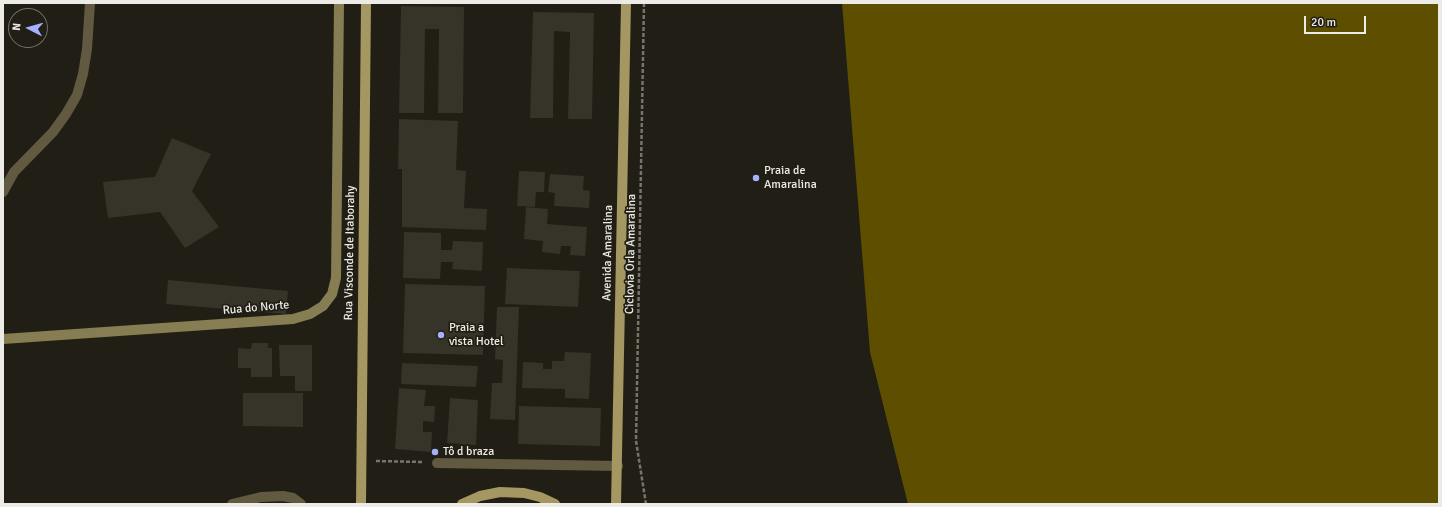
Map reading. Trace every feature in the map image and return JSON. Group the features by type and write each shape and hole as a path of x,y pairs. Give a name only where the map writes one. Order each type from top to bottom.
{"main road":[{"name":"Rua Visconde de Itaborahy","path":"361,504 366,3"},
{"name":"Avenida Amaralina","path":"616,504 618,466 626,3"},
{"path":"462,504 480,496 500,492 524,493 540,497 555,504"}],"street":[{"path":"3,192 14,172 52,132 66,114 77,95 83,74 87,49 90,3"},
{"name":"Rua do Norte","path":"3,339 293,319 310,314 323,306 332,294 336,278 339,3"},
{"path":"437,463 618,466"},
{"path":"232,504 260,497 283,496 293,498 301,504"}],"path":[{"name":"Ciclovia Orla Amaralina","path":"644,3 636,441 646,504"},
{"path":"361,460 437,463"}],"shaded area":[{"path":"842,3 1439,3 1439,504 908,504 870,352"}],"building":[{"path":"401,6 464,7 463,113 438,113 439,29 425,29 424,113 399,113"},
{"path":"533,12 594,13 592,119 568,119 570,32 554,31 553,118 530,118"},
{"path":"399,119 458,121 456,170 466,171 464,208 487,209 486,230 402,227 402,169 398,169"},
{"path":"172,138 211,154 192,191 219,227 185,248 160,212 108,218 103,182 155,177"},
{"path":"519,171 545,172 544,192 536,192 535,207 517,206"},
{"path":"550,174 584,176 583,190 590,191 589,208 554,206 555,193 548,192"},
{"path":"526,207 548,209 547,224 587,227 585,256 570,255 571,246 561,246 560,254 542,252 543,241 524,239"},
{"path":"404,232 441,233 441,250 452,250 453,241 483,242 482,271 452,269 453,262 441,262 440,279 403,278"},
{"path":"507,268 580,271 578,307 505,304"},
{"path":"168,280 288,291 286,314 166,304"},
{"path":"405,284 485,286 483,355 403,353"},
{"path":"497,307 519,307 515,420 490,419 492,383 502,383 503,360 495,359"},
{"path":"252,343 268,343 268,348 272,348 272,377 251,377 251,368 238,368 238,348 251,349"},
{"path":"279,345 312,345 312,391 295,391 295,376 280,376"},
{"path":"565,352 591,353 589,399 565,398 565,389 522,388 523,362 543,363 543,369 552,369 552,361 564,361"},
{"path":"402,363 478,366 476,387 401,384"},
{"path":"399,388 426,390 424,406 435,406 434,422 423,421 423,432 432,432 431,452 395,449"},
{"path":"243,393 303,393 303,427 243,426"},
{"path":"450,398 478,400 476,445 447,443"},
{"path":"519,406 601,408 600,446 518,444"}],"place":[{"name":"Praia de Amaralina","path":"756,178"},
{"name":"Praia a vista Hotel","path":"441,335"},
{"name":"Tô d braza","path":"435,452"}]}
